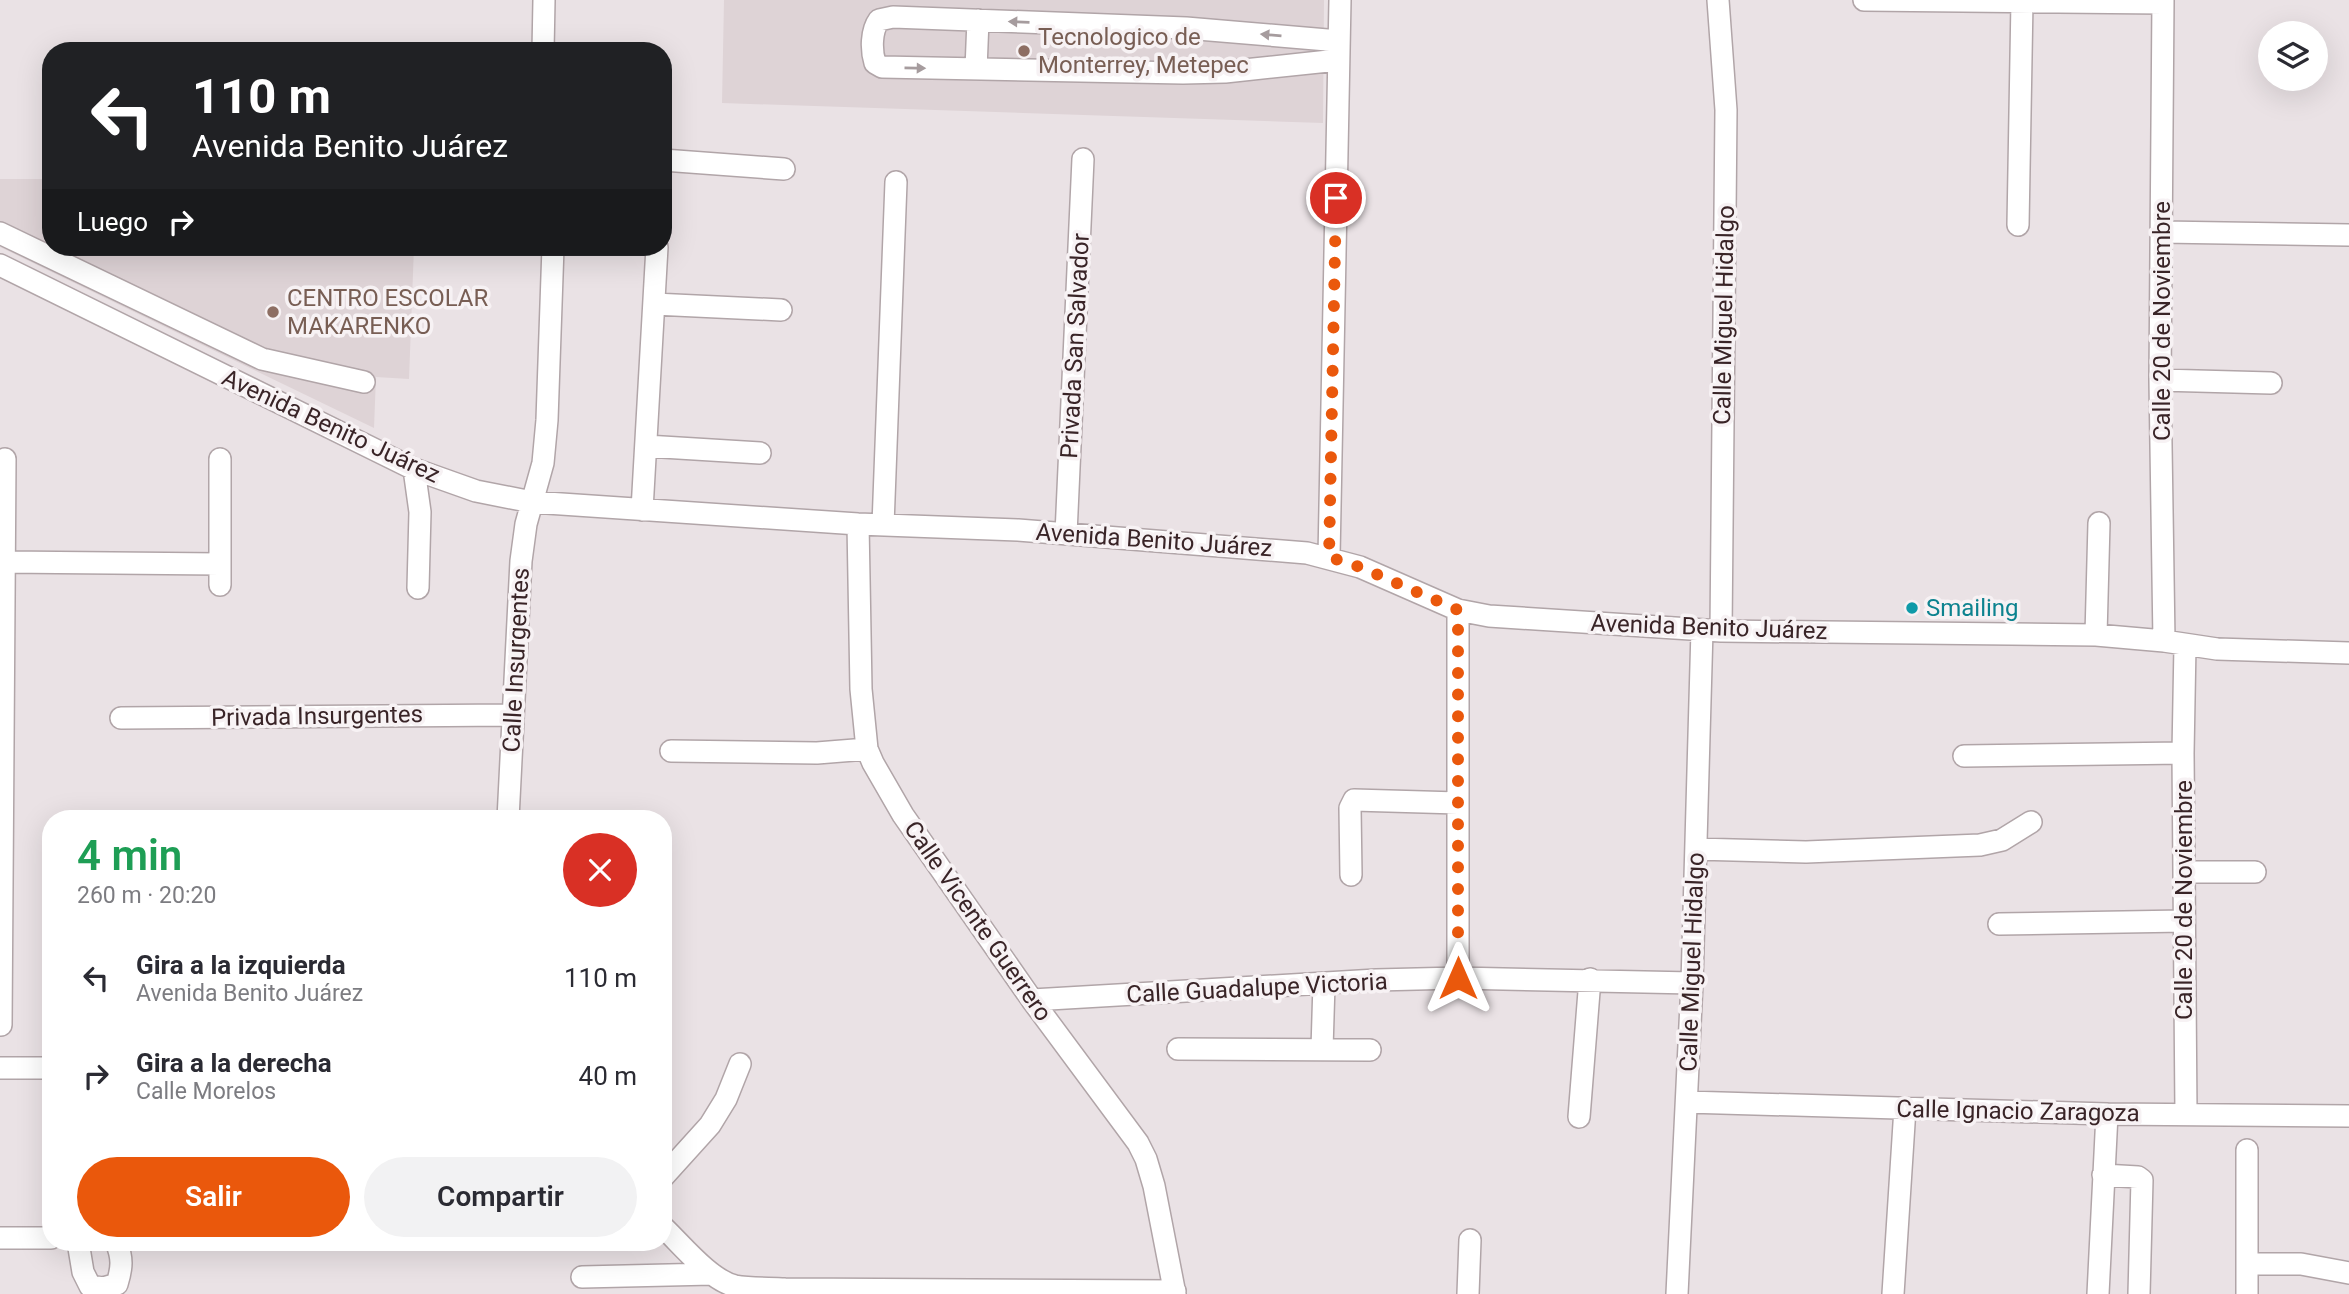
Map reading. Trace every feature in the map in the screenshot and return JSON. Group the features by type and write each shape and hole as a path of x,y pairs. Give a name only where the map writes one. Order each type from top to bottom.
{"street":[{"path":"543,42 544,0"},
{"path":"1329,557 1340,0"},
{"name":"Calle Miguel Hidalgo","path":"1677,1294 1696,849 1712,630 1726,110 1718,0"},
{"path":"1864,0 2163,2"},
{"path":"2018,225 2022,1"},
{"name":"Calle 20 de Noviembre","path":"2163,2 2160,380 2174,643 2183,753 2186,1114"},
{"path":"886,18 1186,28 1339,50 1224,72 1183,74 882,67 875,63 873,52 876,25 879,20 886,18"},
{"path":"976,69 978,20"},
{"name":"Privada San Salvador","path":"1066,534 1083,159"},
{"path":"672,161 784,169"},
{"path":"883,525 895,182"},
{"path":"2162,232 2349,235"},
{"path":"0,233 42,253"},
{"path":"48,256 262,359 364,382"},
{"path":"532,502 543,463 547,420 553,256"},
{"path":"642,510 657,256"},
{"name":"Avenida Benito Juárez","path":"0,265 414,469 476,491 532,502 858,524 1066,534 1281,550 1329,557 1360,567 1458,610 1489,616 1712,630 2096,635 2228,649 2349,653"},
{"path":"654,303 781,310"},
{"path":"249,388 262,359"},
{"path":"2160,380 2271,383"},
{"path":"646,446 760,453"},
{"path":"1,1025 5,459"},
{"path":"5,562 220,574 220,459"},
{"path":"414,469 421,512 418,588"},
{"name":"Calle Insurgentes","path":"508,810 522,551 532,502"},
{"path":"2096,635 2099,523"},
{"name":"Calle Vicente Guerrero","path":"858,524 861,689 867,749 903,815 1032,1000 1121,1117 1146,1159 1175,1292"},
{"path":"1458,610 1458,978"},
{"name":"Privada Insurgentes","path":"121,718 513,715"},
{"path":"671,751 817,753 867,749"},
{"path":"1964,756 2183,753"},
{"path":"1351,875 1350,808 1354,800 1458,803"},
{"path":"1696,849 1806,852 1980,845 2002,840 2031,822"},
{"path":"2184,872 2255,872"},
{"path":"1999,924 2184,921"},
{"name":"Calle Guadalupe Victoria","path":"1032,1000 1458,978 1692,983"},
{"path":"1579,1117 1590,979"},
{"path":"1322,1049 1324,984"},
{"path":"1178,1049 1370,1049"},
{"path":"672,1167 715,1118 740,1065"},
{"path":"0,1068 42,1068"},
{"name":"Calle Ignacio Zaragoza","path":"1687,1102 2108,1114 2349,1116"},
{"path":"1893,1294 1905,1108"},
{"path":"2098,1294 2108,1114"},
{"path":"2247,1150 2247,1294"},
{"path":"2103,1175 2138,1177 2142,1180 2139,1294"},
{"path":"672,1236 712,1274 736,1290 1175,1292"},
{"path":"0,1238 42,1238"},
{"path":"1468,1294 1470,1240"},
{"path":"80,1251 83,1272 90,1286 103,1288 117,1284 122,1269 120,1251"},
{"path":"2247,1264 2301,1264 2349,1273"},
{"path":"582,1277 712,1274"}],"shaded area":[{"name":"Tecnologico de Monterrey, Metepec","path":"724,0 1324,0 1323,123 722,103"},
{"name":"CENTRO ESCOLAR MAKARENKO","path":"0,179 42,179 42,256 414,256 409,379 376,377 374,428 0,247"}],"place":[{"name":"Tecnologico de Monterrey, Metepec","path":"1024,51"},
{"name":"CENTRO ESCOLAR MAKARENKO","path":"273,312"},
{"name":"Smailing","path":"1912,608"}],"route":[{"path":"1336,198 1329,557 1360,567 1458,610 1458,978"}]}
